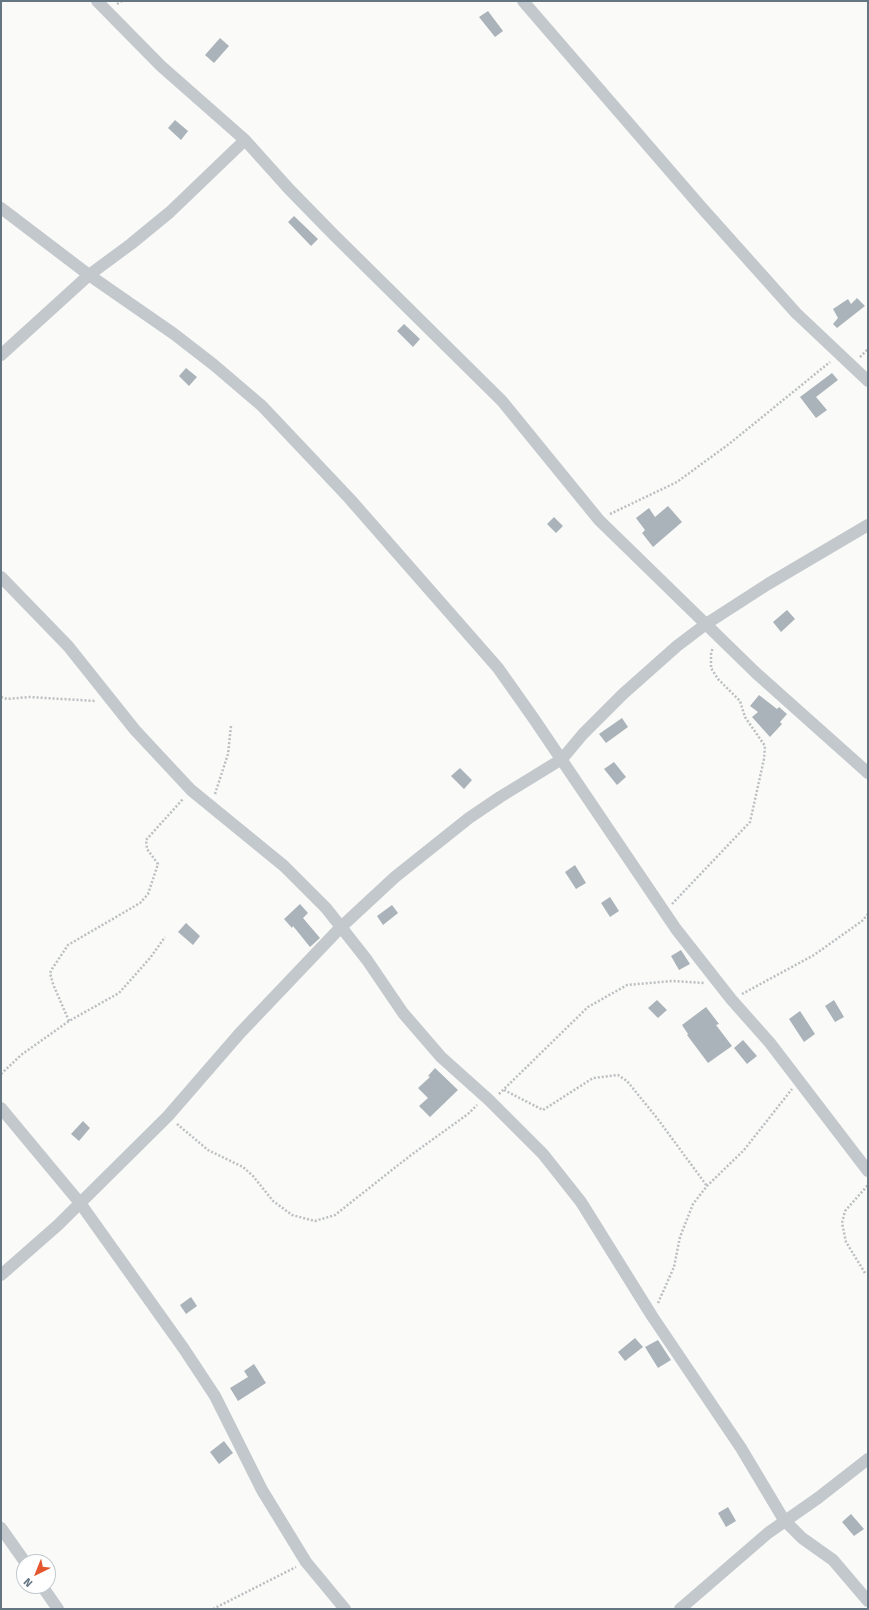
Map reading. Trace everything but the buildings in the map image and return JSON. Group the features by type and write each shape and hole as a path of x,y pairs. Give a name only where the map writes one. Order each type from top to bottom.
{"street":[{"path":"97,1 161,66 245,140 289,189 502,401 599,520 717,635 868,773"},
{"path":"523,1 702,208 796,313 868,381"},
{"path":"1,356 89,275 131,244 170,212 245,140"},
{"path":"1,208 89,275 174,334 262,406 349,498 498,668 562,759 664,913 721,984 731,999 770,1043 797,1081 868,1171"},
{"path":"1,1275 80,1203 168,1116 240,1033 340,928 395,877 458,826 500,797 562,759 583,734 623,694 677,646 706,624 768,584 868,525"},
{"path":"1,577 68,646 111,702 191,790 284,866 326,908 340,928 367,960 403,1013 461,1077 489,1100 542,1154 581,1202 652,1316 741,1448 784,1520 802,1538 833,1560 868,1601"},
{"path":"1,1108 80,1203 184,1349 215,1396 262,1490 306,1562 345,1609"},
{"path":"680,1609 784,1520 818,1498 868,1459"},
{"path":"1,1528 19,1554"},
{"path":"48,1594 58,1609"}],"path":[{"path":"599,520 645,499 677,482 729,444 839,355"},
{"path":"664,913 750,822 764,759 765,746 745,717 740,701 718,679 711,668 711,654 717,635"},
{"path":"1,697 7,699 29,697 111,702"},
{"path":"211,806 228,754 231,726"},
{"path":"70,1021 53,984 50,973 52,969 68,945 140,902 148,894 158,864 147,849 146,840 191,790"},
{"path":"731,999 814,955 868,914"},
{"path":"1,1074 21,1055 70,1021 119,993 150,958 165,937"},
{"path":"168,1116 208,1150 243,1167 253,1176 273,1201 292,1215 315,1221 336,1215 411,1155 468,1114 483,1101 489,1100 504,1090 588,1008 627,985 672,981 721,984"},
{"path":"504,1090 544,1110 593,1078 618,1075 627,1081 657,1118 707,1186"},
{"path":"652,1316 674,1267 680,1237 693,1204 707,1186 744,1150 797,1081"},
{"path":"865,1273 846,1242 842,1223 845,1211 868,1185"},
{"path":"213,1609 306,1562"}]}
